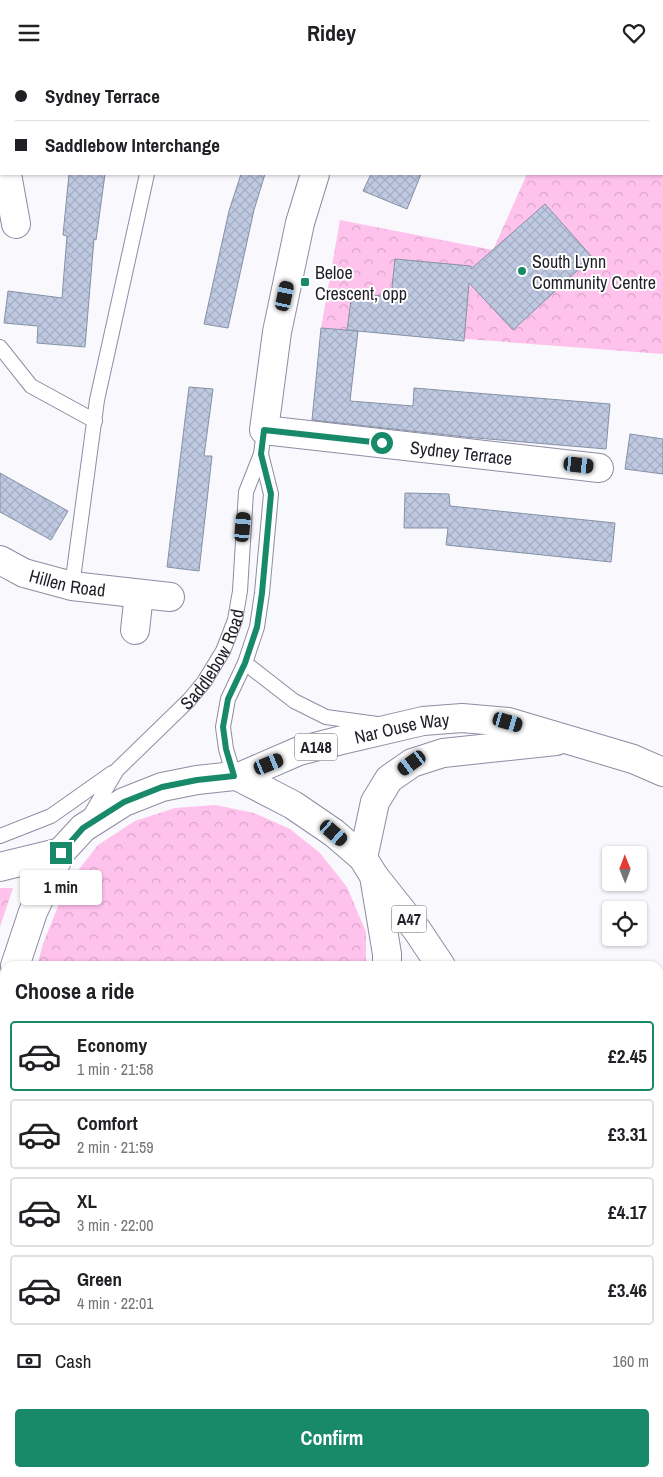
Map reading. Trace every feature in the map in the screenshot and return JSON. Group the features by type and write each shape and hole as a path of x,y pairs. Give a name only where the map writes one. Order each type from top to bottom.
{"main road":[{"path":"7,175 16,223"},
{"name":"Saddlebow Road","path":"263,442 277,332 300,223 315,175"},
{"name":"Sydney Terrace","path":"263,442 599,468"},
{"name":"Hillen Road","path":"0,560 24,573 72,586 170,597"},
{"path":"135,630 139,594"},
{"name":"Nar Ouse Way","path":"237,776 299,751 423,721 462,718 508,722 633,759 663,772"},
{"name":"Nar Ouse Way","path":"369,867 375,802 389,779 412,763 443,753 570,740"},
{"path":"237,776 293,805 334,833 369,867"},
{"name":"A148","path":"16,961 33,912 61,853 83,828 124,802 162,787 197,780 237,776"},
{"path":"0,867 61,853"},
{"name":"A148","path":"369,867 387,961"},
{"name":"A47","path":"369,867 418,930 437,961"}],"lane":[{"path":"72,586 100,390 147,175"},
{"path":"0,347 31,386 95,421"},
{"name":"Saddlebow Road","path":"237,776 226,749 223,727 228,699 245,663 258,619 271,494 263,442"},
{"name":"Saddlebow Road","path":"83,828 117,770 188,700 204,682 223,651 235,620 240,591 246,492 263,442"},
{"name":"Saddlebow Road","path":"245,663 294,701 326,717 397,727"},
{"path":"0,836 51,817 117,770"}],"green space":[{"path":"527,175 663,175 663,354 321,328 340,220 493,250"},
{"path":"215,805 254,813 290,829 320,853 347,887 366,932 366,961 38,961 43,944 66,886 98,845 135,821 175,808"},
{"path":"0,888 13,888 0,927"}],"building":[{"path":"69,175 105,175 96,240 94,239 85,347 37,343 38,326 4,323 8,291 62,298 67,236 63,235"},
{"path":"241,175 265,175 254,210 228,328 204,324 229,211"},
{"path":"371,175 421,175 407,209 363,191"},
{"name":"South Lynn Community Centre","path":"545,204 592,257 513,330 469,283 464,341 347,330 352,293 391,297 395,259 471,266 471,269"},
{"path":"321,328 358,331 350,401 413,406 414,388 610,404 606,449 465,437 312,420"},
{"path":"189,387 213,389 204,456 212,456 199,571 167,567"},
{"path":"630,434 663,439 663,474 625,469"},
{"path":"0,473 68,511 51,540 0,512"},
{"path":"405,493 449,494 450,506 615,523 611,562 446,545 448,528 404,528"}],"place":[{"name":"South Lynn Community Centre","path":"522,271"},
{"name":"Beloe Crescent, opp","path":"305,282"}],"route":[{"path":"61,853 83,828 124,802 162,787 197,780 234,776 226,749 223,727 228,699 245,663 257,627 262,593 271,494 261,454 264,430 382,443"}]}
